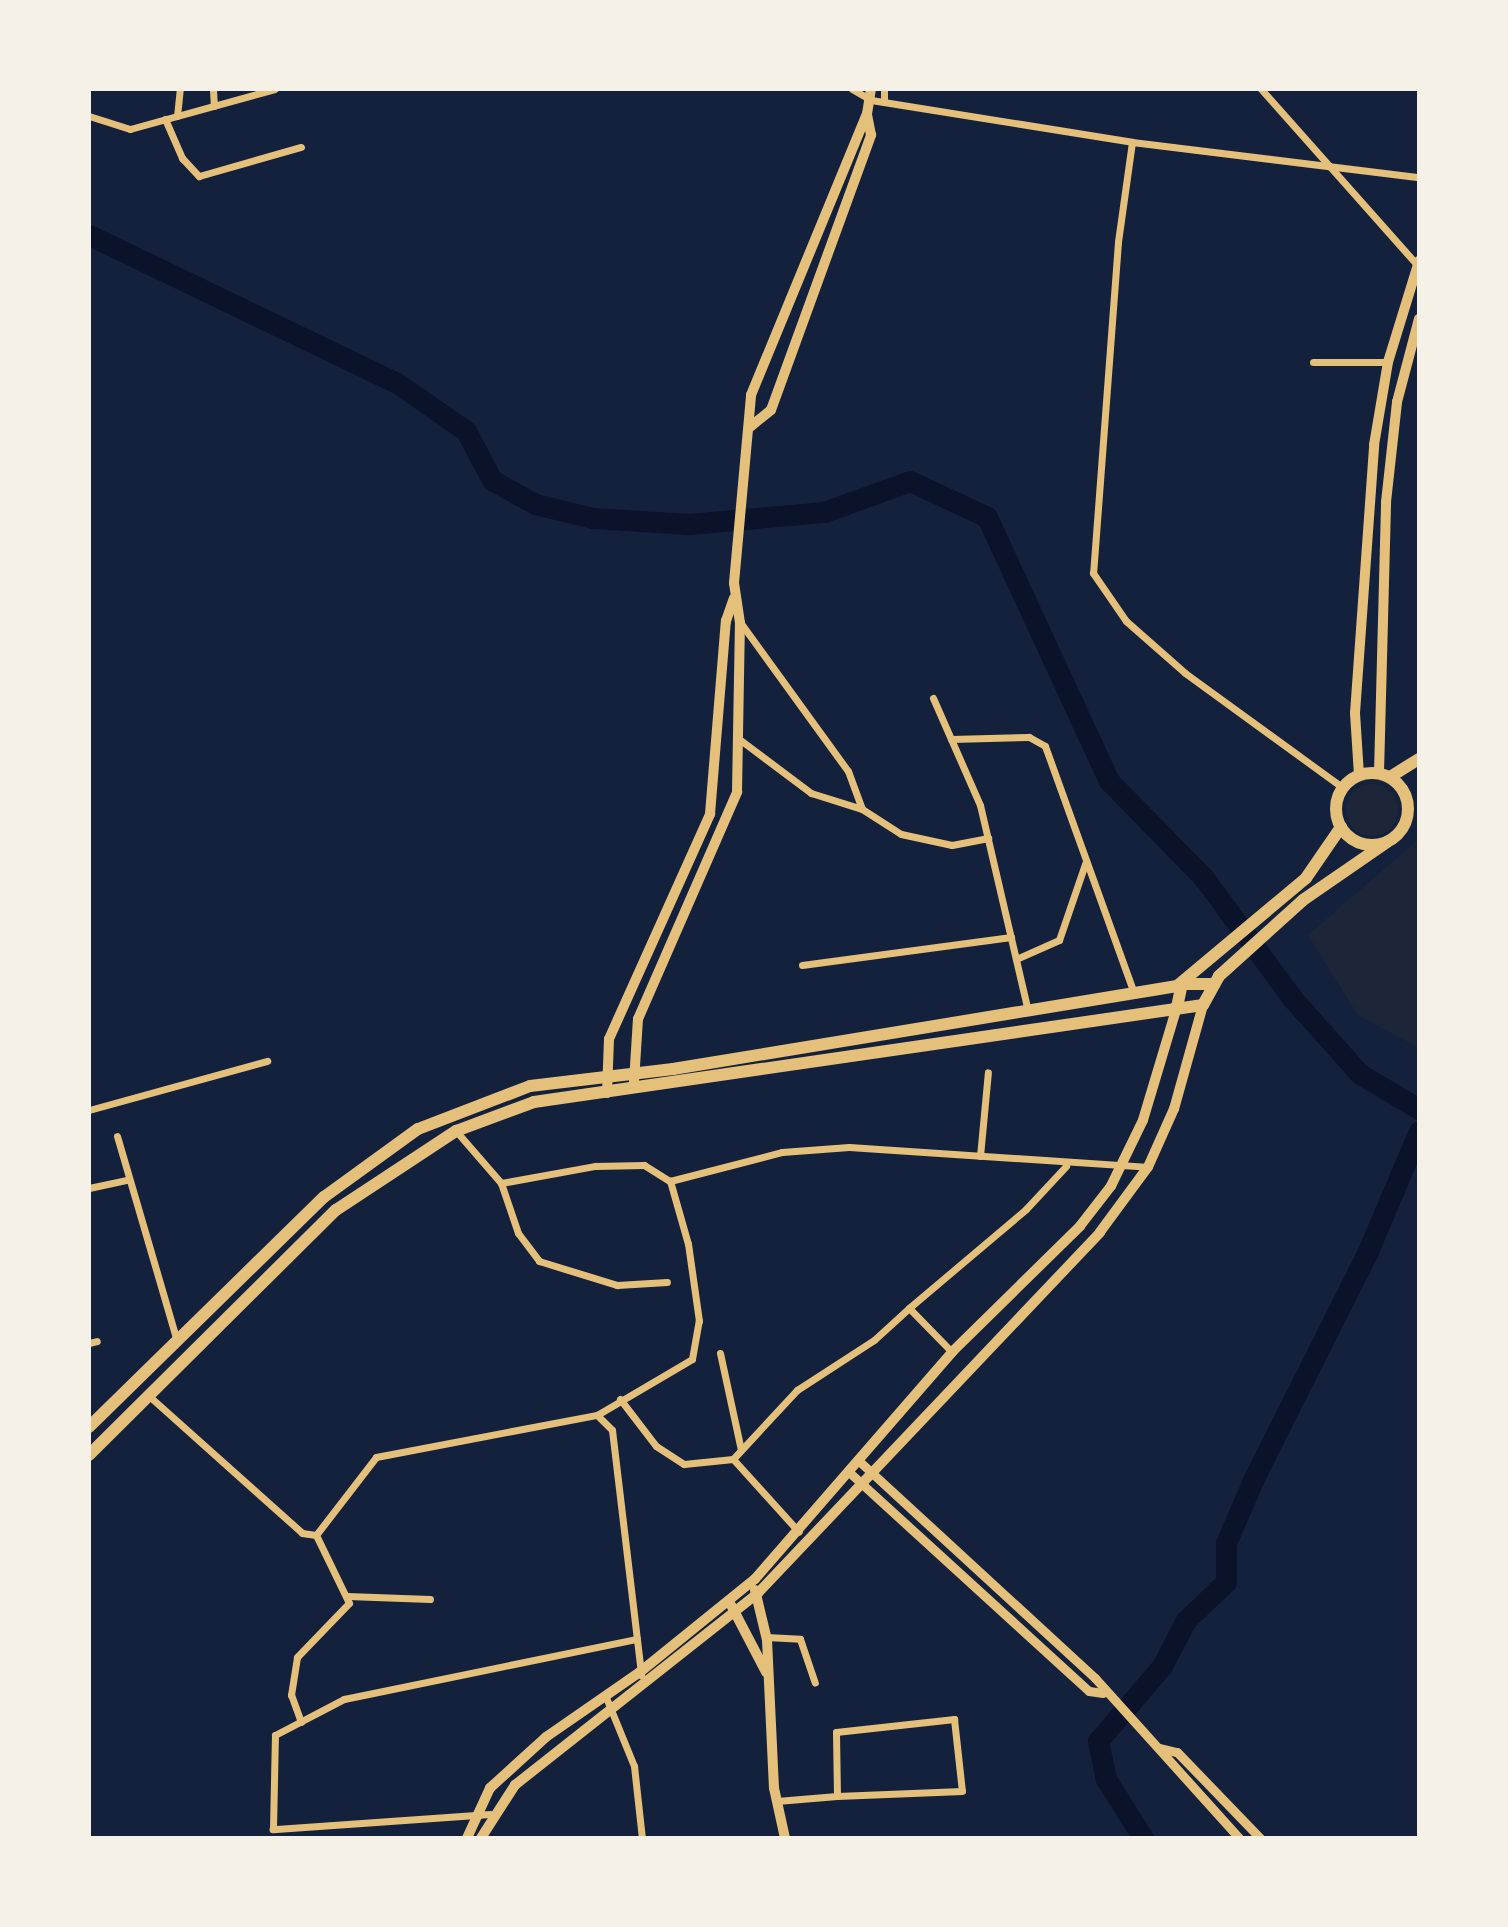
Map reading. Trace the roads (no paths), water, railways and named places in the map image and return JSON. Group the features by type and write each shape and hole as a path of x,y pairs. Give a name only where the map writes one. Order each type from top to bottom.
{"highway":[{"path":"1387,842 1366,845 1341,827 1336,807 1343,788 1359,775 1385,775 1419,759"},
{"path":"1385,775 1409,808"},
{"path":"89,1455 336,1210 456,1131 534,1102 633,1090 1203,1005 1216,980 1303,900 1402,829 1409,808 1419,793"},
{"path":"1177,1007 1182,984 1209,964 1293,890 1341,827"},
{"path":"89,1427 370,1158 497,1095 1216,980"}],"main road":[{"path":"633,1090 638,1019 732,814 738,740 740,620 734,598 734,583 751,395 867,114 871,95"},
{"path":"750,427 771,410 871,135 867,114"},
{"path":"1359,775 1353,745 1374,445 1388,362 1418,263"},
{"path":"1385,775 1386,502 1397,402 1419,319"},
{"path":"607,1093 604,1076 609,1039 710,814 726,621 734,598"},
{"path":"481,1838 491,1814 515,1785 758,1593 870,1472 1100,1233 1148,1167 1174,1109 1203,1005"},
{"path":"467,1838 472,1815 490,1788 546,1737 604,1694 640,1672 750,1583 799,1532 952,1352 1080,1226 1122,1165 1154,1087 1177,1007"},
{"path":"750,1583 758,1593 766,1637 777,1801 785,1838"},
{"path":"729,1601 768,1676"}],"street":[{"path":"177,116 180,89"},
{"path":"212,89 214,106"},
{"path":"89,116 130,129 275,89"},
{"path":"884,89 884,102"},
{"path":"1261,89 1329,169 1418,263"},
{"path":"854,90 884,102 1132,142 1329,169 1419,177"},
{"path":"165,119 182,158 199,176 301,146"},
{"path":"1132,142 1118,242 1093,573 1126,621 1185,673 1343,788"},
{"path":"1313,362 1388,362"},
{"path":"740,620 848,771 862,809"},
{"path":"933,698 951,738 988,838 1028,1012"},
{"path":"951,738 1040,740 1134,995"},
{"path":"738,740 811,793 862,809 901,834 952,845 988,838"},
{"path":"1016,959 1059,940 1086,860"},
{"path":"803,965 1010,937"},
{"path":"89,1110 267,1061"},
{"path":"980,1156 988,1072"},
{"path":"456,1131 501,1183 523,1242 539,1261 617,1285 667,1282"},
{"path":"117,1136 177,1341"},
{"path":"501,1183 607,1166 644,1165 670,1181 782,1152 849,1147 980,1156 1066,1166 1148,1167"},
{"path":"620,1399 656,1446 684,1464 733,1459 797,1390 874,1340 1026,1209 1066,1166"},
{"path":"89,1188 128,1180"},
{"path":"316,1535 376,1457 597,1415 620,1399 692,1359 699,1321 670,1181"},
{"path":"909,1308 952,1352"},
{"path":"720,1353 741,1450"},
{"path":"149,1396 302,1533 316,1535"},
{"path":"597,1415 612,1430 642,1686"},
{"path":"733,1459 799,1532"},
{"path":"859,1461 982,1568 1095,1678 1103,1693 1159,1748 1164,1761 1239,1838"},
{"path":"850,1473 1089,1692 1103,1693"},
{"path":"301,1722 291,1695 297,1657 349,1603 316,1535"},
{"path":"347,1596 430,1599"},
{"path":"766,1637 800,1639 815,1683"},
{"path":"491,1814 273,1829 275,1735 344,1699 637,1639"},
{"path":"604,1694 613,1706 634,1766 642,1838"},
{"path":"777,1801 962,1791 954,1719 836,1732 837,1796"},
{"path":"1159,1748 1177,1752 1261,1838"}],"waterway":[{"path":"89,235 397,383 466,431 492,480 535,504 593,518 689,524 824,512 910,481 987,517 1109,781 1204,878 1292,998 1360,1074 1419,1109"},
{"path":"1143,1838 1106,1779 1098,1741 1162,1666 1186,1620 1226,1582 1226,1543 1254,1478 1368,1251 1419,1131"}]}
